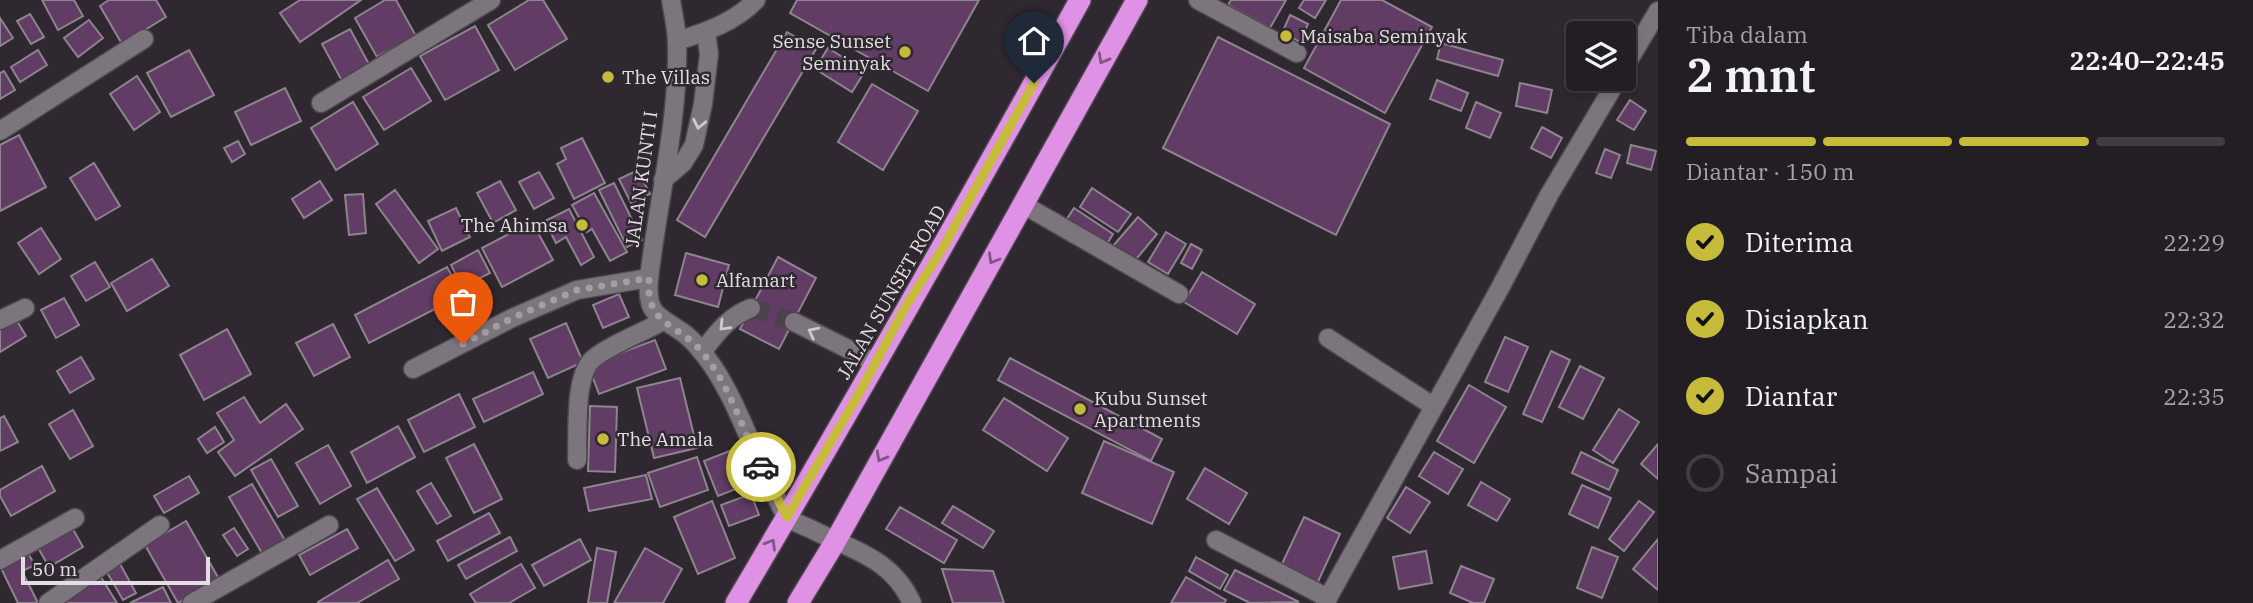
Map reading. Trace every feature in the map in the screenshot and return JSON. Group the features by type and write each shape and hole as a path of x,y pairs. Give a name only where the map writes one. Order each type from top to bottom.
{"highway":[{"name":"JALAN SUNSET ROAD","path":"736,603 876,363 906,306 941,251 1080,0"},
{"path":"798,603 835,542 1137,0"}],"street":[{"path":"321,103 491,0"},
{"name":"JALAN KUNTI I","path":"671,0 677,41 671,132 648,294 651,306 663,321 682,332 702,352 727,391 755,455 787,517"},
{"path":"677,41 706,32 734,18 756,0"},
{"path":"1198,0 1297,53"},
{"path":"1636,48 1658,11"},
{"path":"663,180 683,163 694,145 703,104 709,54 706,32"},
{"path":"0,131 144,39"},
{"path":"1216,540 1326,601 1549,195 1611,91"},
{"path":"1024,205 1179,294"},
{"path":"413,369 512,318 577,290 649,278"},
{"path":"0,320 25,308"},
{"path":"702,352 725,322 751,308"},
{"path":"577,460 580,388 587,365 601,353 663,321"},
{"path":"794,322 876,363"},
{"path":"1328,338 1433,406"},
{"path":"787,517 835,542 871,556 884,566 912,603"},
{"path":"0,560 75,519"},
{"path":"48,603 160,525"},
{"path":"192,603 329,525"}],"building":[{"path":"42,0 74,0 83,16 58,30"},
{"path":"109,0 156,0 166,17 122,44 100,6"},
{"path":"300,0 361,0 300,42 280,13"},
{"path":"385,0 396,0 416,36 377,57 355,18"},
{"path":"529,0 543,0 567,39 515,70 488,25"},
{"name":"Sense Sunset Seminyak","path":"797,0 979,0 928,91 790,13"},
{"path":"1231,0 1286,0 1270,28 1228,5"},
{"path":"1304,0 1326,0 1315,18 1299,8"},
{"path":"1341,0 1382,0 1432,27 1385,113 1304,68"},
{"path":"30,14 44,37 31,44 17,21"},
{"path":"1290,15 1308,24 1300,42 1282,33"},
{"path":"0,18 13,38 0,46"},
{"path":"89,20 103,38 78,57 64,38"},
{"path":"475,26 499,70 445,100 420,56"},
{"path":"350,29 370,66 342,81 322,44"},
{"path":"787,32 816,49 705,237 677,220"},
{"path":"1218,37 1390,124 1336,235 1163,148"},
{"path":"1441,43 1503,60 1498,76 1437,59"},
{"path":"828,48 865,71 852,92 815,69"},
{"path":"38,50 47,65 20,82 11,67"},
{"path":"189,50 214,95 171,117 147,73"},
{"path":"411,68 431,101 384,130 363,97"},
{"path":"4,71 15,90 0,99 0,73"},
{"path":"137,76 160,112 134,130 110,94"},
{"path":"1437,80 1468,93 1461,111 1430,99"},
{"path":"1520,83 1552,90 1547,113 1516,106"},
{"path":"872,84 918,111 883,170 838,142"},
{"path":"285,88 301,121 251,145 235,112"},
{"path":"1630,100 1646,111 1634,130 1617,120"},
{"path":"353,102 378,144 336,170 311,128"},
{"path":"1476,102 1501,113 1490,138 1466,128"},
{"path":"1542,127 1562,138 1551,158 1531,148"},
{"path":"19,135 46,187 0,211 0,145"},
{"path":"582,138 605,183 574,199 557,164 566,159 561,148"},
{"path":"238,141 245,154 232,162 224,148"},
{"path":"1631,145 1656,151 1651,170 1627,163"},
{"path":"1605,149 1620,155 1611,178 1596,173"},
{"path":"94,163 120,206 96,220 70,178"},
{"path":"638,170 650,194 631,203 619,179"},
{"path":"539,172 554,198 534,209 519,182"},
{"path":"320,181 332,200 304,218 292,199"},
{"path":"500,181 516,210 493,223 477,193"},
{"path":"614,183 642,240 627,247 599,190"},
{"path":"1092,188 1131,214 1118,232 1080,207"},
{"path":"395,190 438,249 419,263 376,204"},
{"path":"594,193 627,252 610,261 592,229 587,232 572,205"},
{"path":"363,194 366,233 349,235 345,195"},
{"path":"456,208 470,237 442,251 428,221"},
{"path":"1074,208 1113,234 1105,247 1065,222"},
{"path":"569,209 594,257 581,265 566,237 556,243 545,221"},
{"path":"1138,217 1157,234 1133,263 1113,246"},
{"path":"532,222 553,260 502,287 482,248"},
{"path":"41,228 61,259 39,274 18,243"},
{"path":"1166,232 1186,244 1168,274 1148,262"},
{"path":"1191,244 1202,250 1192,269 1181,263"},
{"path":"478,250 490,273 462,287 451,265"},
{"name":"Alfamart","path":"686,253 729,265 718,307 675,295"},
{"path":"778,257 816,278 779,349 740,329"},
{"path":"152,259 169,286 127,311 111,283"},
{"path":"95,262 110,287 86,301 71,276"},
{"path":"447,267 462,295 369,343 355,315"},
{"path":"1202,272 1255,304 1237,334 1184,302"},
{"path":"619,294 629,317 603,328 593,305"},
{"path":"64,298 79,325 56,338 41,310"},
{"path":"14,316 26,336 0,352 0,325"},
{"path":"566,323 583,362 548,378 530,339"},
{"path":"333,324 350,357 314,376 296,343"},
{"path":"227,329 251,374 204,400 180,355"},
{"path":"1505,337 1528,347 1508,392 1485,382"},
{"path":"655,340 666,369 599,394 588,365"},
{"path":"1551,351 1570,360 1542,422 1523,414"},
{"path":"81,357 94,379 70,393 57,371"},
{"name":"Kubu Sunset Apartments","path":"1010,358 1162,439 1151,461 998,380"},
{"path":"1580,366 1604,378 1583,419 1559,407"},
{"path":"533,372 543,394 484,422 473,399"},
{"path":"680,378 697,448 654,458 637,388"},
{"path":"1469,385 1506,407 1474,463 1437,441"},
{"path":"459,394 475,427 424,452 408,420"},
{"path":"244,397 260,423 286,404 303,429 235,476 218,452 234,440 217,413"},
{"path":"1004,398 1068,438 1047,471 983,430"},
{"name":"The Amala","path":"590,406 617,407 615,472 588,471"},
{"path":"1619,409 1639,422 1613,463 1593,450"},
{"path":"73,410 93,446 70,459 49,424"},
{"path":"4,416 18,442 0,451 0,418"},
{"path":"398,426 415,457 367,483 351,452"},
{"path":"215,427 224,442 207,453 198,439"},
{"path":"1104,441 1174,472 1152,524 1082,493"},
{"path":"474,444 502,499 474,513 446,458"},
{"path":"1658,444 1658,479 1641,464"},
{"path":"328,445 351,486 320,504 296,463"},
{"path":"732,450 746,485 718,496 704,461"},
{"path":"1434,452 1463,469 1448,494 1419,476"},
{"path":"1581,452 1618,470 1609,490 1572,473"},
{"path":"697,457 708,490 660,507 648,473"},
{"path":"271,459 298,506 278,517 251,470"},
{"path":"42,466 55,491 11,516 0,496 0,490"},
{"path":"1205,468 1247,493 1229,524 1187,499"},
{"path":"646,475 652,499 589,511 584,488"},
{"path":"189,476 199,493 164,513 154,496"},
{"path":"1481,482 1510,499 1497,521 1468,505"},
{"path":"431,483 451,516 437,524 417,491"},
{"path":"252,484 286,542 263,555 229,497"},
{"path":"1582,485 1611,498 1598,528 1569,514"},
{"path":"1406,487 1430,502 1410,533 1387,518"},
{"path":"377,488 414,550 395,561 357,499"},
{"path":"751,494 759,515 729,526 721,505"},
{"path":"712,501 735,558 698,574 674,517"},
{"path":"1639,501 1654,512 1624,551 1609,539"},
{"path":"953,506 994,531 983,548 942,523"},
{"path":"900,507 957,540 944,563 886,529"},
{"path":"489,513 500,533 448,561 437,541"},
{"path":"1304,517 1340,534 1316,586 1280,568"},
{"path":"186,521 219,579 178,603 145,545"},
{"path":"70,524 83,547 49,567 36,544"},
{"path":"234,528 248,549 237,556 223,535"},
{"path":"347,529 358,548 310,575 299,555"},
{"path":"510,537 517,551 466,579 458,565"},
{"path":"580,539 591,560 544,586 532,565"},
{"path":"1658,539 1658,590 1633,569"},
{"path":"1592,547 1618,557 1602,598 1577,588"},
{"path":"25,548 35,565 22,571 38,603 18,603 0,566"},
{"path":"597,548 616,552 607,603 588,603"},
{"path":"645,548 682,569 663,603 614,603"},
{"path":"1426,551 1432,583 1399,589 1393,557"},
{"path":"1196,557 1228,575 1220,589 1189,571"},
{"path":"388,560 399,579 357,603 318,603 318,602"},
{"path":"119,562 136,593 123,600 105,569"},
{"path":"521,564 535,588 509,603 476,603 470,594"},
{"path":"1461,566 1494,579 1484,603 1473,603 1450,593"},
{"path":"942,569 993,571 1004,603 953,603"},
{"path":"1235,570 1299,602 1250,603 1224,590"},
{"path":"99,574 117,603 68,603 65,598"},
{"path":"1186,577 1226,600 1224,603 1171,603"},
{"path":"163,587 171,603 130,603"}],"tunnel":[{"path":"751,308 794,322"}],"way so far":[{"path":"463,344 512,318 577,290 649,278 648,294 651,306 663,321 692,341 715,370 761,467"}],"place":[{"name":"Maisaba Seminyak","path":"1286,36"},
{"name":"Sense Sunset Seminyak","path":"905,52"},
{"name":"The Villas","path":"608,77"},
{"name":"The Ahimsa","path":"582,225"},
{"name":"Alfamart","path":"702,280"},
{"name":"Kubu Sunset Apartments","path":"1080,409"},
{"name":"The Amala","path":"603,439"}],"route":[{"path":"761,467 787,517 906,306 941,251 1034,83"}]}
